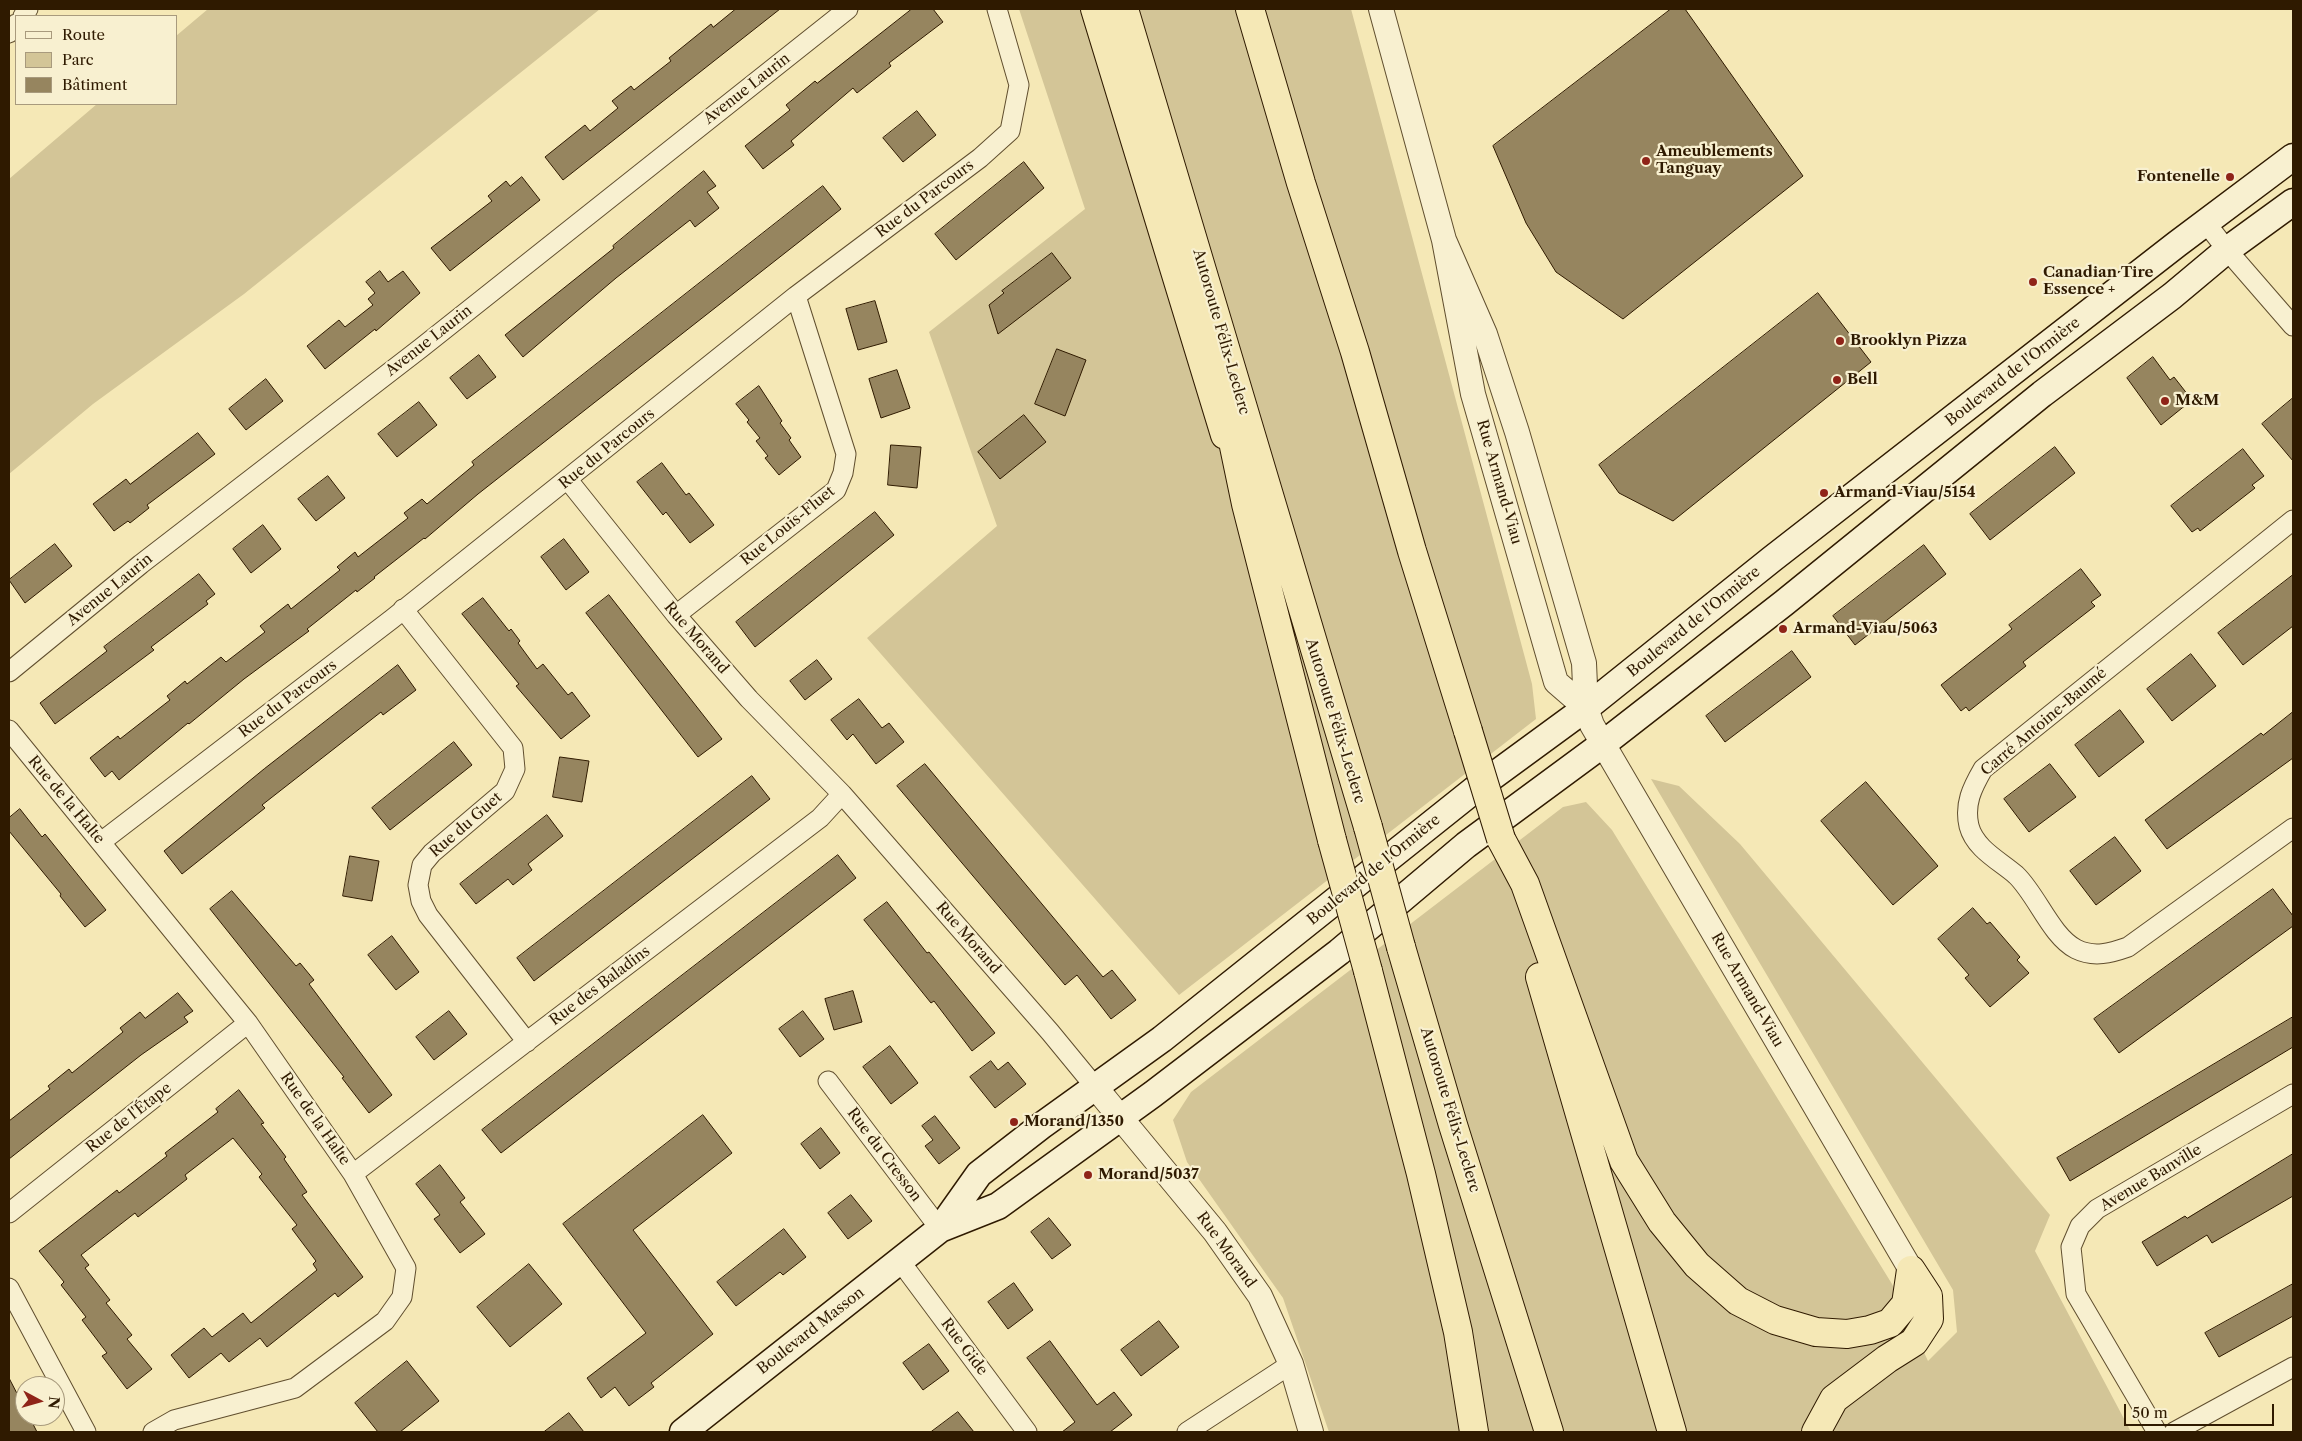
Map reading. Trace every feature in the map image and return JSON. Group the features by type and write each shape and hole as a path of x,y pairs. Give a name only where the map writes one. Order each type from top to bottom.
{"highway":[{"path":"1095,9 1246,504 1332,840 1421,1174 1458,1332 1474,1432"},
{"name":"Autoroute Félix-Leclerc","path":"1124,9 1187,216 1324,686 1368,827 1453,1125 1549,1432"},
{"path":"1250,9 1301,183 1355,352 1412,551 1501,839 1672,1432"},
{"path":"1187,216 1246,504"},
{"path":"1501,839 1525,884 1624,1161 1662,1222 1697,1265 1738,1301 1775,1320 1816,1332 1847,1334 1870,1330 1890,1322 1906,1304 1911,1270"},
{"path":"1816,1432 1834,1399 1887,1358 1914,1342 1930,1319 1928,1296 1911,1270"}],"main road":[{"name":"Boulevard de l'Ormière","path":"1096,1088 1170,1033 1474,790 1586,708 1772,560 2206,223 2293,158"},
{"path":"1120,1119 1339,952 1466,845 1603,744 1784,603 1992,433 2172,296 2227,250 2293,202"},
{"name":"Boulevard Masson","path":"683,1432 940,1229 979,1174 1041,1126 1096,1088"},
{"name":"Boulevard Masson","path":"940,1229 998,1206 1120,1119"}],"street":[{"name":"Avenue Laurin","path":"9,672 141,564 421,348 848,9"},
{"name":"Rue du Parcours","path":"101,842 568,480 796,296 980,158 1010,131 1019,85 996,9"},
{"name":"Rue Armand-Viau","path":"1381,9 1444,240 1474,394 1556,682 1586,708"},
{"path":"2206,223 2293,326"},
{"name":"Rue Armand-Viau","path":"1444,240 1485,334 1516,432 1584,663 1586,708 1603,744 1911,1270"},
{"name":"Rue Louis-Fluet","path":"676,615 836,490 844,473 846,454 796,296"},
{"name":"Rue Morand","path":"568,480 676,615 749,699 842,794 1050,1032 1226,1248 1260,1296 1291,1364 1311,1432"},
{"name":"Carré Antoine-Baumé","path":"2293,520 1983,769 1970,790 1967,808 1970,828 1980,845 2017,876 2059,934 2076,949 2092,954 2108,954 2128,947 2293,828"},
{"name":"Rue du Guet","path":"403,609 513,748 515,769 505,790 432,853 422,866 418,885 421,901 428,915 527,1042"},
{"name":"Rue de la Halte","path":"9,730 248,1023 353,1174 406,1268 402,1297 385,1321 295,1388 174,1420 153,1432"},
{"name":"Rue des Baladins","path":"353,1174 820,818 842,794"},
{"name":"Rue de l'Étape","path":"9,1213 248,1023"},
{"name":"Rue du Cresson","path":"828,1081 940,1229"},
{"name":"Avenue Banville","path":"2157,1432 2076,1294 2071,1247 2080,1226 2097,1209 2293,1094"},
{"name":"Rue Gide","path":"900,1261 1028,1432"},
{"path":"9,1288 86,1432"},
{"path":"1187,1432 1291,1364"},
{"path":"2174,1432 2293,1367"}],"green space":[{"path":"208,9 600,9 244,294 93,404 9,474 9,179 96,105 178,105 178,34"},
{"path":"1019,9 1351,9 1532,684 1536,719 1179,995 867,638 997,526 929,332 1085,209"},
{"path":"1651,779 1679,786 1740,844 2050,1215 2035,1251 2131,1432 1329,1432 1283,1298 1187,1162 1173,1120 1191,1092 1563,807 1586,802 1612,830 1892,1284 1928,1361 1957,1332 1953,1290"}],"building":[{"path":"736,9 780,9 563,180 545,157 585,125 590,131 618,108 612,101 631,86 634,90 671,61 669,58 711,24 713,27"},
{"path":"912,9 933,9 943,22 889,63 891,66 857,93 853,88 791,141 794,145 763,169 745,146 790,110 786,105 815,81 817,83"},
{"name":"Ameublements Tanguay","path":"1671,9 1685,9 1803,176 1623,319 1556,272 1526,223 1493,146"},
{"path":"917,111 936,135 903,162 883,138"},
{"path":"1024,162 1044,188 956,260 935,234"},
{"path":"704,171 716,186 707,192 719,208 695,227 690,220 616,278 523,357 505,335 614,248 613,246"},
{"path":"522,177 540,200 450,271 431,248 492,201 488,196 506,181 510,186"},
{"path":"823,186 841,209 478,494 425,539 357,592 356,590 307,629 309,631 244,679 119,780 112,771 105,777 90,758 118,736 120,739 170,700 167,696 185,681 187,684 221,657 226,662 265,632 260,626 288,604 291,609 340,570 337,567 355,552 358,557 408,518 404,513 422,499 427,504 474,465 472,462"},
{"path":"1052,253 1071,278 998,334 989,305 1004,293 1002,291"},
{"path":"380,271 388,282 403,271 420,293 376,331 375,329 325,369 307,346 339,320 345,327 373,305 368,299 375,293 366,282"},
{"path":"1818,293 1871,362 1673,521 1619,493 1599,465"},
{"path":"875,301 887,342 858,350 846,309"},
{"path":"1057,349 1086,360 1065,416 1035,404"},
{"path":"479,355 496,377 467,399 450,378"},
{"path":"2153,357 2170,380 2174,377 2192,400 2161,425 2127,378"},
{"path":"897,370 910,408 881,418 869,379"},
{"path":"266,379 283,401 246,430 229,409"},
{"path":"759,386 782,421 780,423 801,457 779,475 765,458 768,456 756,441 760,438 736,404"},
{"path":"2293,398 2293,461 2262,424"},
{"path":"419,402 437,425 397,457 378,434"},
{"path":"1024,415 1046,442 1000,479 978,452"},
{"path":"198,433 215,454 147,505 149,508 130,523 128,521 114,531 93,504 126,479 130,484"},
{"path":"891,445 921,447 917,488 888,485"},
{"path":"2055,447 2075,473 1990,540 1970,514"},
{"path":"2243,449 2264,476 2252,485 2255,488 2200,531 2198,528 2192,532 2171,506"},
{"path":"662,463 686,495 689,493 714,525 690,543 666,512 663,515 637,482"},
{"path":"328,476 345,498 316,521 298,499"},
{"path":"875,512 894,535 755,647 736,622"},
{"path":"263,525 281,549 251,573 233,549"},
{"path":"564,539 589,572 566,590 541,557"},
{"path":"55,544 72,566 25,603 9,580"},
{"path":"1924,545 1946,574 1855,645 1833,616"},
{"path":"2081,569 2101,595 2091,602 2095,606 2023,662 2026,666 1969,711 1966,707 1961,711 1941,685 2012,629 2009,625"},
{"path":"199,574 215,594 206,601 208,604 151,647 154,650 55,724 40,703 107,651 104,647"},
{"path":"2293,575 2293,626 2243,665 2218,633"},
{"path":"609,595 722,739 698,757 586,613"},
{"path":"483,598 509,631 511,629 520,641 518,643 537,669 543,664 568,695 572,692 590,716 561,739 516,686 519,684 462,614"},
{"path":"1792,651 1811,677 1725,742 1706,716"},
{"path":"2191,654 2216,686 2172,721 2147,689"},
{"path":"817,660 832,679 805,700 790,681"},
{"path":"398,665 416,690 383,715 381,712 262,805 265,808 182,874 164,851 264,769"},
{"path":"859,699 882,728 889,723 904,742 876,764 853,734 847,740 831,720"},
{"path":"2120,710 2144,742 2099,777 2075,745"},
{"path":"2293,712 2293,758 2167,849 2145,820 2261,733 2263,735"},
{"path":"454,742 472,765 390,830 372,808"},
{"path":"560,757 589,761 582,802 553,797"},
{"path":"925,764 1103,977 1112,970 1136,1000 1111,1019 1077,975 1065,985 897,786"},
{"path":"2050,764 2076,797 2029,832 2004,799"},
{"path":"752,776 770,799 534,981 517,958"},
{"path":"1866,782 1938,866 1893,905 1821,821"},
{"path":"20,809 42,837 45,834 106,910 85,927 60,896 61,894 9,831 9,818"},
{"path":"547,815 563,836 528,864 532,870 513,885 508,879 476,904 460,884"},
{"path":"2115,837 2141,871 2096,905 2070,871"},
{"path":"838,855 856,878 501,1153 482,1130"},
{"path":"350,856 379,861 372,901 343,896"},
{"path":"2273,889 2293,916 2293,926 2119,1053 2094,1019"},
{"path":"232,891 296,966 300,963 314,980 309,984 392,1095 369,1113 342,1078 344,1077 210,909"},
{"path":"887,902 927,953 929,952 995,1033 972,1051 934,1001 931,1003 864,920"},
{"path":"1973,908 1987,924 1990,922 2020,957 2017,960 2029,973 1990,1007 1965,978 1969,975 1938,939"},
{"path":"392,936 419,972 396,990 368,955"},
{"path":"853,991 862,1022 834,1030 825,999"},
{"path":"178,993 193,1011 184,1017 188,1022 141,1055 9,1159 9,1121 50,1089 48,1086 69,1069 72,1073 123,1032 120,1028 140,1012 145,1018"},
{"path":"449,1011 467,1034 434,1060 416,1037"},
{"path":"803,1011 824,1039 800,1057 779,1029"},
{"path":"2293,1017 2293,1047 2070,1181 2057,1158"},
{"path":"890,1046 918,1083 891,1104 863,1067"},
{"path":"991,1061 998,1070 1008,1062 1026,1084 995,1108 970,1077"},
{"path":"239,1090 264,1123 261,1124 286,1157 284,1159 307,1192 302,1195 363,1277 338,1297 335,1293 267,1347 260,1338 229,1362 221,1353 189,1378 171,1355 204,1328 212,1337 243,1313 251,1323 317,1270 313,1264 316,1261 292,1229 297,1225 259,1177 262,1174 233,1138 185,1175 187,1179 138,1217 135,1213 81,1255 89,1265 85,1268 110,1300 106,1303 132,1335 127,1339 152,1369 127,1389 102,1356 107,1353 82,1320 86,1317 61,1285 64,1282 39,1251 117,1190 119,1193 167,1156 165,1153 218,1112 216,1109"},
{"path":"703,1115 732,1153 633,1230 713,1334 651,1383 654,1387 629,1406 615,1387 601,1398 587,1378 646,1333 563,1224"},
{"path":"935,1116 960,1148 939,1164 925,1146 933,1140 922,1126"},
{"path":"821,1128 840,1153 820,1169 801,1144"},
{"path":"2293,1154 2293,1196 2212,1243 2207,1235 2157,1266 2142,1242 2185,1216 2187,1218"},
{"path":"440,1165 465,1198 460,1202 485,1234 460,1253 434,1219 440,1215 416,1184"},
{"path":"851,1195 872,1221 848,1239 828,1213"},
{"path":"1049,1218 1071,1245 1052,1259 1031,1232"},
{"path":"784,1229 806,1257 783,1275 780,1272 736,1306 717,1282"},
{"path":"529,1264 562,1304 510,1347 477,1307"},
{"path":"1014,1283 1033,1310 1008,1329 988,1302"},
{"path":"2293,1284 2293,1316 2219,1357 2205,1333"},
{"path":"1159,1321 1179,1347 1141,1376 1121,1350"},
{"path":"1050,1341 1097,1405 1114,1392 1132,1415 1110,1432 1062,1432 1075,1422 1027,1358"},
{"path":"929,1344 949,1371 923,1390 903,1363"},
{"path":"407,1361 439,1401 400,1432 378,1432 355,1403"},
{"path":"9,1378 15,1390 15,1426 34,1426 37,1432 9,1432"},
{"path":"958,1412 974,1432 931,1432"},
{"path":"569,1413 584,1432 544,1432"}],"place":[{"name":"Ameublements Tanguay","path":"1646,161"},
{"name":"Fontenelle","path":"2230,177"},
{"name":"Canadian Tire Essence +","path":"2033,282"},
{"name":"Brooklyn Pizza","path":"1840,341"},
{"name":"Bell","path":"1837,380"},
{"name":"M&M","path":"2165,401"},
{"name":"Armand-Viau/5154","path":"1824,493"},
{"name":"Armand-Viau/5063","path":"1783,629"},
{"name":"Morand/1350","path":"1014,1122"},
{"name":"Morand/5037","path":"1088,1175"}]}
